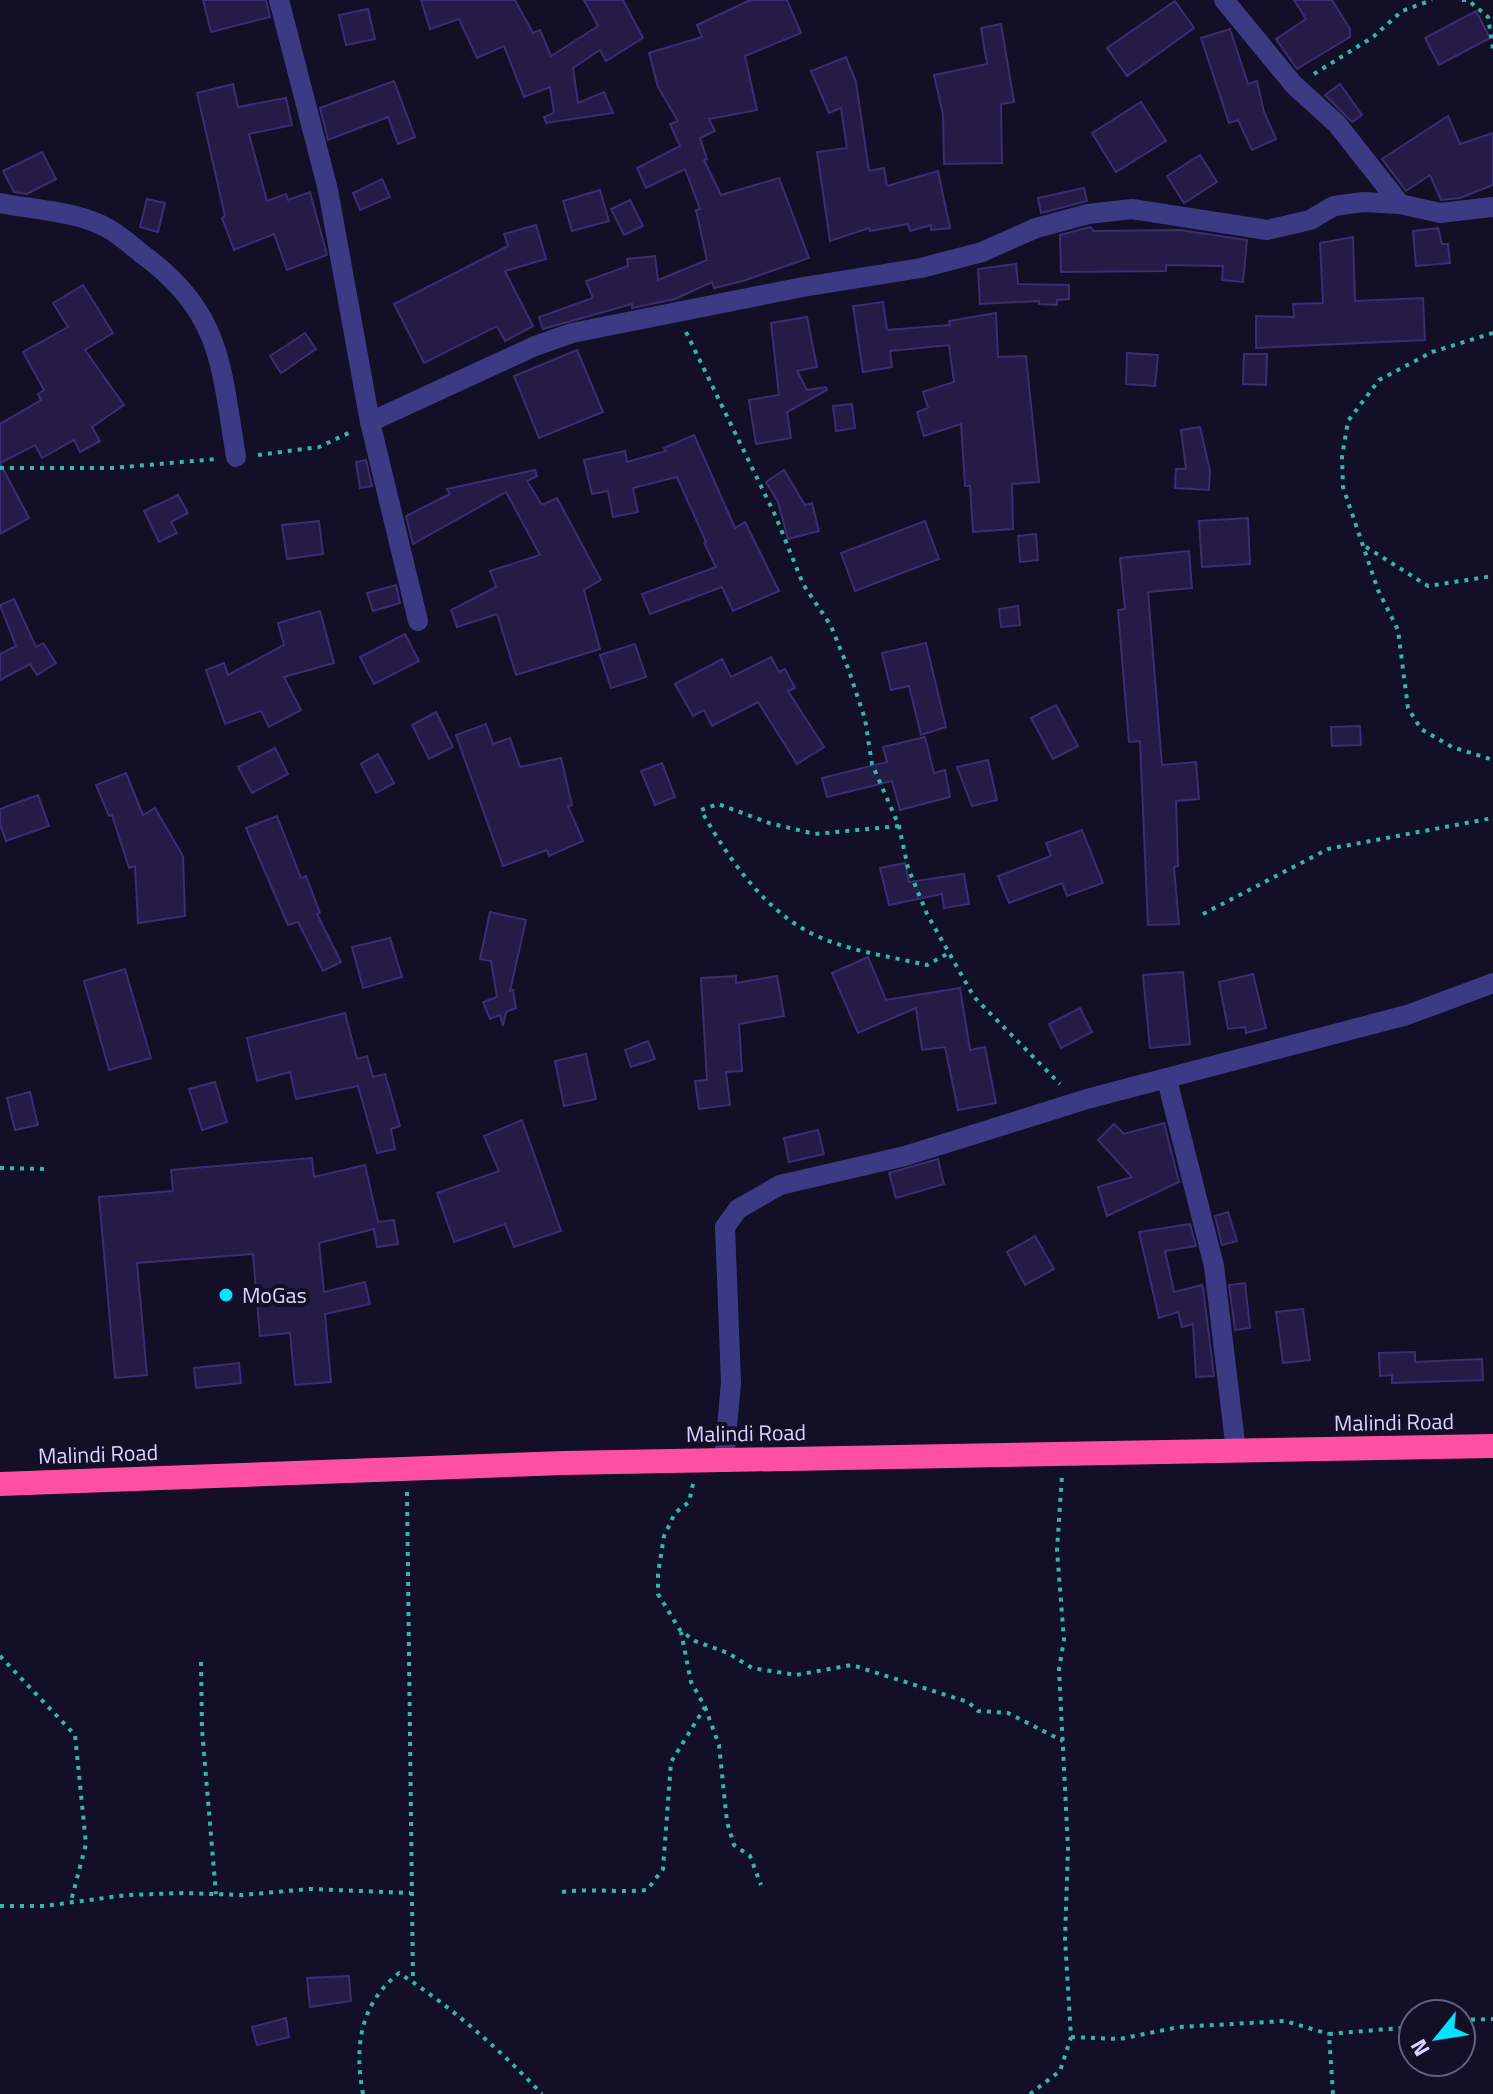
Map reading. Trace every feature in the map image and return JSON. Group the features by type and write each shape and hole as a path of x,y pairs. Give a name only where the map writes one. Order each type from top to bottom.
{"highway":[{"name":"Malindi Road","path":"0,1484 724,1459 1493,1446"}],"street":[{"path":"279,0 328,190 370,422 418,621"},
{"path":"1224,0 1294,85 1337,124 1400,204"},
{"path":"370,422 535,346 572,333 803,287 921,268 982,252 1036,228 1088,214 1132,209 1267,230 1310,220 1334,206 1363,202 1400,204 1440,213 1493,207"},
{"path":"0,203 70,215 107,228 183,286 199,308 212,337 236,457"},
{"path":"724,1459 731,1383 725,1227 738,1209 780,1185 905,1156 1087,1099 1407,1015 1493,983"},
{"path":"1167,1080 1214,1266 1236,1451"}],"path":[{"path":"1294,85 1373,37 1402,11 1432,0"},
{"path":"1462,0 1468,0 1488,17 1493,49"},
{"path":"679,314 704,375 776,517 803,584 831,626 865,719 872,764 899,826 908,868 948,954 974,997 1018,1044 1056,1082 1087,1099"},
{"path":"1493,333 1432,352 1379,380 1348,421 1342,457 1343,487 1378,590 1398,630 1408,708 1421,729 1452,747 1493,760"},
{"path":"0,468 112,468 319,447 370,422"},
{"path":"1364,546 1428,586 1493,576"},
{"path":"899,826 815,834 769,823 718,804 701,810 716,838 774,911 809,933 927,965 948,954"},
{"path":"1203,914 1328,849 1493,818"},
{"path":"0,1168 48,1169"},
{"path":"1030,2094 1060,2071 1071,2037 1065,1939 1068,1848 1059,1669 1064,1640 1057,1550 1064,1453"},
{"path":"695,1460 693,1493 689,1502 675,1513 664,1536 658,1594 680,1630 691,1682 705,1707 719,1745 727,1822 734,1845 750,1856 761,1885"},
{"path":"407,1468 413,1982"},
{"path":"680,1630 695,1641 728,1653 752,1668 796,1675 852,1665 968,1702 978,1711 1008,1713 1063,1741"},
{"path":"0,1656 75,1735 86,1844 71,1903"},
{"path":"201,1662 202,1730 216,1894"},
{"path":"562,1892 647,1890 663,1869 671,1762 705,1707"},
{"path":"0,1906 71,1903 127,1895 310,1889 410,1893"},
{"path":"363,2094 358,2070 364,2020 378,1990 399,1973 441,2000 498,2049 542,2094"},
{"path":"1071,2037 1120,2039 1179,2027 1285,2021 1329,2034 1397,2028"},
{"path":"1329,2034 1333,2094"}],"building":[{"path":"203,0 266,0 270,17 211,32"},
{"path":"421,0 515,0 533,33 540,30 551,56 598,26 584,0 623,0 643,38 606,61 600,50 573,68 578,103 604,92 613,113 546,123 544,117 554,113 550,87 524,97 504,46 477,58 459,19 430,29"},
{"path":"750,0 787,0 801,33 745,56 757,110 709,119 715,131 700,138 707,159 704,160 721,195 779,178 809,258 743,281 714,288 712,282 675,299 632,308 632,304 543,329 539,317 593,298 586,281 628,266 627,259 655,256 658,280 707,260 696,210 700,209 685,169 646,188 637,168 680,146 670,124 678,121 658,87 649,53 702,37 697,25"},
{"path":"1294,0 1332,0 1350,29 1350,37 1297,69 1276,39 1306,19"},
{"path":"1175,1 1194,28 1127,76 1107,48"},
{"path":"368,9 375,39 346,45 339,15"},
{"path":"1476,11 1490,38 1439,65 1425,38"},
{"path":"1001,24 1014,102 1001,104 1002,163 944,164 943,114 934,75 987,64 981,28"},
{"path":"1230,29 1248,84 1257,81 1264,112 1276,139 1252,150 1238,120 1229,123 1201,38"},
{"path":"846,57 856,82 869,171 884,168 887,186 938,171 950,228 931,230 931,225 910,231 908,224 870,231 869,228 830,241 817,152 847,148 841,108 829,113 811,71"},
{"path":"394,81 415,137 398,144 388,117 328,140 320,108"},
{"path":"233,84 238,107 286,98 292,125 249,134 267,201 286,194 288,200 310,192 327,255 287,270 274,234 234,250 222,218 225,216 197,93"},
{"path":"1340,84 1362,115 1352,122 1325,95"},
{"path":"1141,102 1166,141 1116,172 1092,133"},
{"path":"1448,116 1460,144 1493,133 1493,185 1460,198 1441,200 1430,175 1406,191 1382,159"},
{"path":"42,152 56,179 27,194 14,192 3,171"},
{"path":"1200,155 1217,182 1184,203 1167,176"},
{"path":"382,179 390,197 360,210 353,193"},
{"path":"1084,188 1087,201 1041,213 1038,198"},
{"path":"600,190 609,221 572,231 563,201"},
{"path":"147,199 165,203 158,232 140,227"},
{"path":"630,200 643,226 624,235 611,209"},
{"path":"536,225 546,259 505,271 533,326 505,341 497,326 424,363 394,304 508,246 504,234"},
{"path":"1090,227 1094,231 1180,230 1247,240 1243,282 1222,280 1223,266 1166,265 1166,271 1061,272 1060,235"},
{"path":"1438,228 1442,244 1448,244 1450,263 1416,266 1413,231"},
{"path":"1353,237 1355,301 1423,298 1425,340 1256,348 1256,316 1294,317 1293,304 1323,303 1320,243"},
{"path":"1016,264 1018,284 1069,285 1069,299 1057,300 1057,305 1039,304 1039,301 980,304 978,269"},
{"path":"83,285 113,333 85,350 124,405 92,427 100,441 80,452 74,440 42,458 35,445 0,463 0,424 41,400 38,394 44,390 23,352 68,327 53,303"},
{"path":"883,302 887,330 950,325 949,321 996,313 998,357 1026,356 1039,482 1012,484 1013,529 973,532 970,486 965,486 961,424 924,436 917,412 928,408 923,392 954,382 949,345 890,351 892,367 863,372 853,306"},
{"path":"807,317 817,367 797,371 807,390 826,387 827,390 787,412 791,438 756,444 749,400 779,395 771,323"},
{"path":"305,333 316,349 281,373 270,356"},
{"path":"577,350 603,412 539,438 514,376"},
{"path":"1127,353 1158,355 1155,386 1126,384"},
{"path":"1244,354 1267,354 1266,385 1243,384"},
{"path":"852,404 855,428 836,431 833,406"},
{"path":"1200,427 1210,471 1209,490 1175,488 1176,469 1186,469 1181,430"},
{"path":"694,435 735,528 745,522 779,591 733,611 722,587 650,614 642,594 716,567 706,542 677,477 633,488 638,512 613,517 608,491 592,494 584,460 625,451 627,462 666,451 664,448"},
{"path":"366,460 372,486 360,488 356,462"},
{"path":"0,463 29,518 0,534"},
{"path":"535,470 537,476 527,481 542,505 557,498 601,580 584,590 600,649 516,675 497,614 457,627 451,610 496,587 490,571 540,555 506,492 413,544 406,516 450,494 447,489"},
{"path":"784,470 805,505 812,503 819,531 788,539 778,502 766,482"},
{"path":"178,495 188,513 171,522 177,533 159,542 144,511"},
{"path":"1248,518 1250,564 1202,567 1199,521"},
{"path":"319,521 323,554 287,559 282,525"},
{"path":"925,521 939,559 855,591 841,553"},
{"path":"1036,534 1038,560 1020,562 1018,536"},
{"path":"1189,551 1192,588 1148,592 1162,765 1196,762 1199,799 1176,801 1178,866 1174,867 1179,924 1148,925 1140,741 1129,742 1118,610 1125,609 1120,558"},
{"path":"396,585 400,603 373,611 367,593"},
{"path":"14,599 36,647 43,643 56,663 37,675 30,664 0,680 0,654 16,646 0,605"},
{"path":"1018,606 1020,625 1001,627 999,609"},
{"path":"320,611 334,663 284,677 301,710 269,727 261,711 225,724 206,670 224,663 228,675 284,645 278,623"},
{"path":"405,634 419,661 374,684 360,657"},
{"path":"926,643 946,727 921,735 909,686 891,690 882,653"},
{"path":"635,644 646,677 611,688 600,655"},
{"path":"771,657 779,672 785,669 795,688 788,691 824,747 797,764 758,702 712,726 704,710 693,716 675,684 722,659 731,677"},
{"path":"1056,705 1078,746 1053,759 1031,718"},
{"path":"436,712 453,747 429,759 412,725"},
{"path":"486,724 493,744 510,738 520,767 561,758 572,805 568,806 583,841 549,856 547,850 503,866 456,735"},
{"path":"1360,726 1361,745 1332,746 1331,727"},
{"path":"925,737 934,773 945,770 950,797 900,810 892,781 827,797 822,778 887,762 883,747"},
{"path":"275,748 288,774 252,793 238,767"},
{"path":"378,754 394,783 376,793 361,764"},
{"path":"988,760 997,800 972,806 957,767"},
{"path":"662,763 675,797 655,805 641,771"},
{"path":"126,773 143,815 155,808 183,856 185,916 138,923 135,866 129,868 112,815 109,816 96,785"},
{"path":"38,795 49,826 6,841 0,824 0,809"},
{"path":"277,816 301,878 306,876 320,913 317,914 341,962 323,971 298,922 288,925 246,828"},
{"path":"1082,830 1103,883 1067,896 1062,883 1009,903 998,876 1051,856 1046,843"},
{"path":"905,863 909,882 964,874 969,904 944,908 942,894 889,905 880,868"},
{"path":"490,912 526,920 510,991 513,990 516,1008 506,1012 503,1026 500,1015 490,1019 483,1002 497,997 491,961 480,959"},
{"path":"390,938 402,977 363,988 352,947"},
{"path":"868,957 886,1000 960,988 970,1050 985,1047 996,1103 958,1110 945,1047 922,1050 916,1008 858,1033 832,973"},
{"path":"125,969 151,1058 109,1070 84,981"},
{"path":"1183,972 1190,1044 1150,1048 1143,975"},
{"path":"1253,974 1266,1028 1246,1033 1245,1027 1228,1029 1219,982"},
{"path":"736,976 736,983 777,976 784,1016 739,1024 742,1071 726,1072 730,1105 699,1109 695,1081 707,1080 701,978"},
{"path":"1080,1008 1092,1032 1061,1048 1049,1024"},
{"path":"345,1013 357,1059 367,1056 373,1077 385,1074 400,1126 391,1129 395,1149 377,1153 358,1086 296,1099 290,1072 257,1081 247,1038"},
{"path":"648,1041 655,1059 631,1067 625,1050"},
{"path":"586,1054 596,1099 564,1106 555,1061"},
{"path":"215,1082 227,1122 202,1130 189,1089"},
{"path":"30,1092 38,1125 15,1130 7,1098"},
{"path":"522,1120 561,1231 514,1247 505,1224 454,1242 437,1193 499,1171 484,1136"},
{"path":"1164,1123 1179,1182 1107,1216 1098,1187 1132,1177 1098,1140 1114,1124 1124,1134"},
{"path":"818,1130 824,1154 789,1162 784,1138"},
{"path":"312,1158 314,1177 365,1165 378,1222 394,1220 398,1244 377,1247 374,1229 319,1243 324,1292 365,1282 370,1304 325,1314 331,1382 295,1385 290,1333 260,1336 253,1254 137,1263 147,1375 115,1378 99,1197 173,1191 171,1170"},
{"path":"938,1159 944,1184 896,1198 889,1173"},
{"path":"1228,1212 1237,1241 1222,1245 1215,1216"},
{"path":"1190,1224 1196,1246 1165,1251 1174,1292 1202,1285 1214,1376 1196,1377 1193,1324 1182,1327 1178,1312 1159,1318 1139,1232"},
{"path":"1035,1236 1054,1269 1025,1285 1007,1252"},
{"path":"1245,1283 1250,1328 1235,1330 1229,1285"},
{"path":"1303,1309 1310,1360 1283,1363 1276,1312"},
{"path":"1415,1352 1415,1362 1482,1359 1483,1380 1392,1383 1392,1375 1380,1376 1379,1353"},
{"path":"239,1363 241,1383 196,1388 194,1368"},
{"path":"349,1976 351,2001 310,2007 307,1978"},
{"path":"286,2018 289,2037 257,2045 252,2027"}],"place":[{"name":"MoGas","path":"226,1295"}]}
